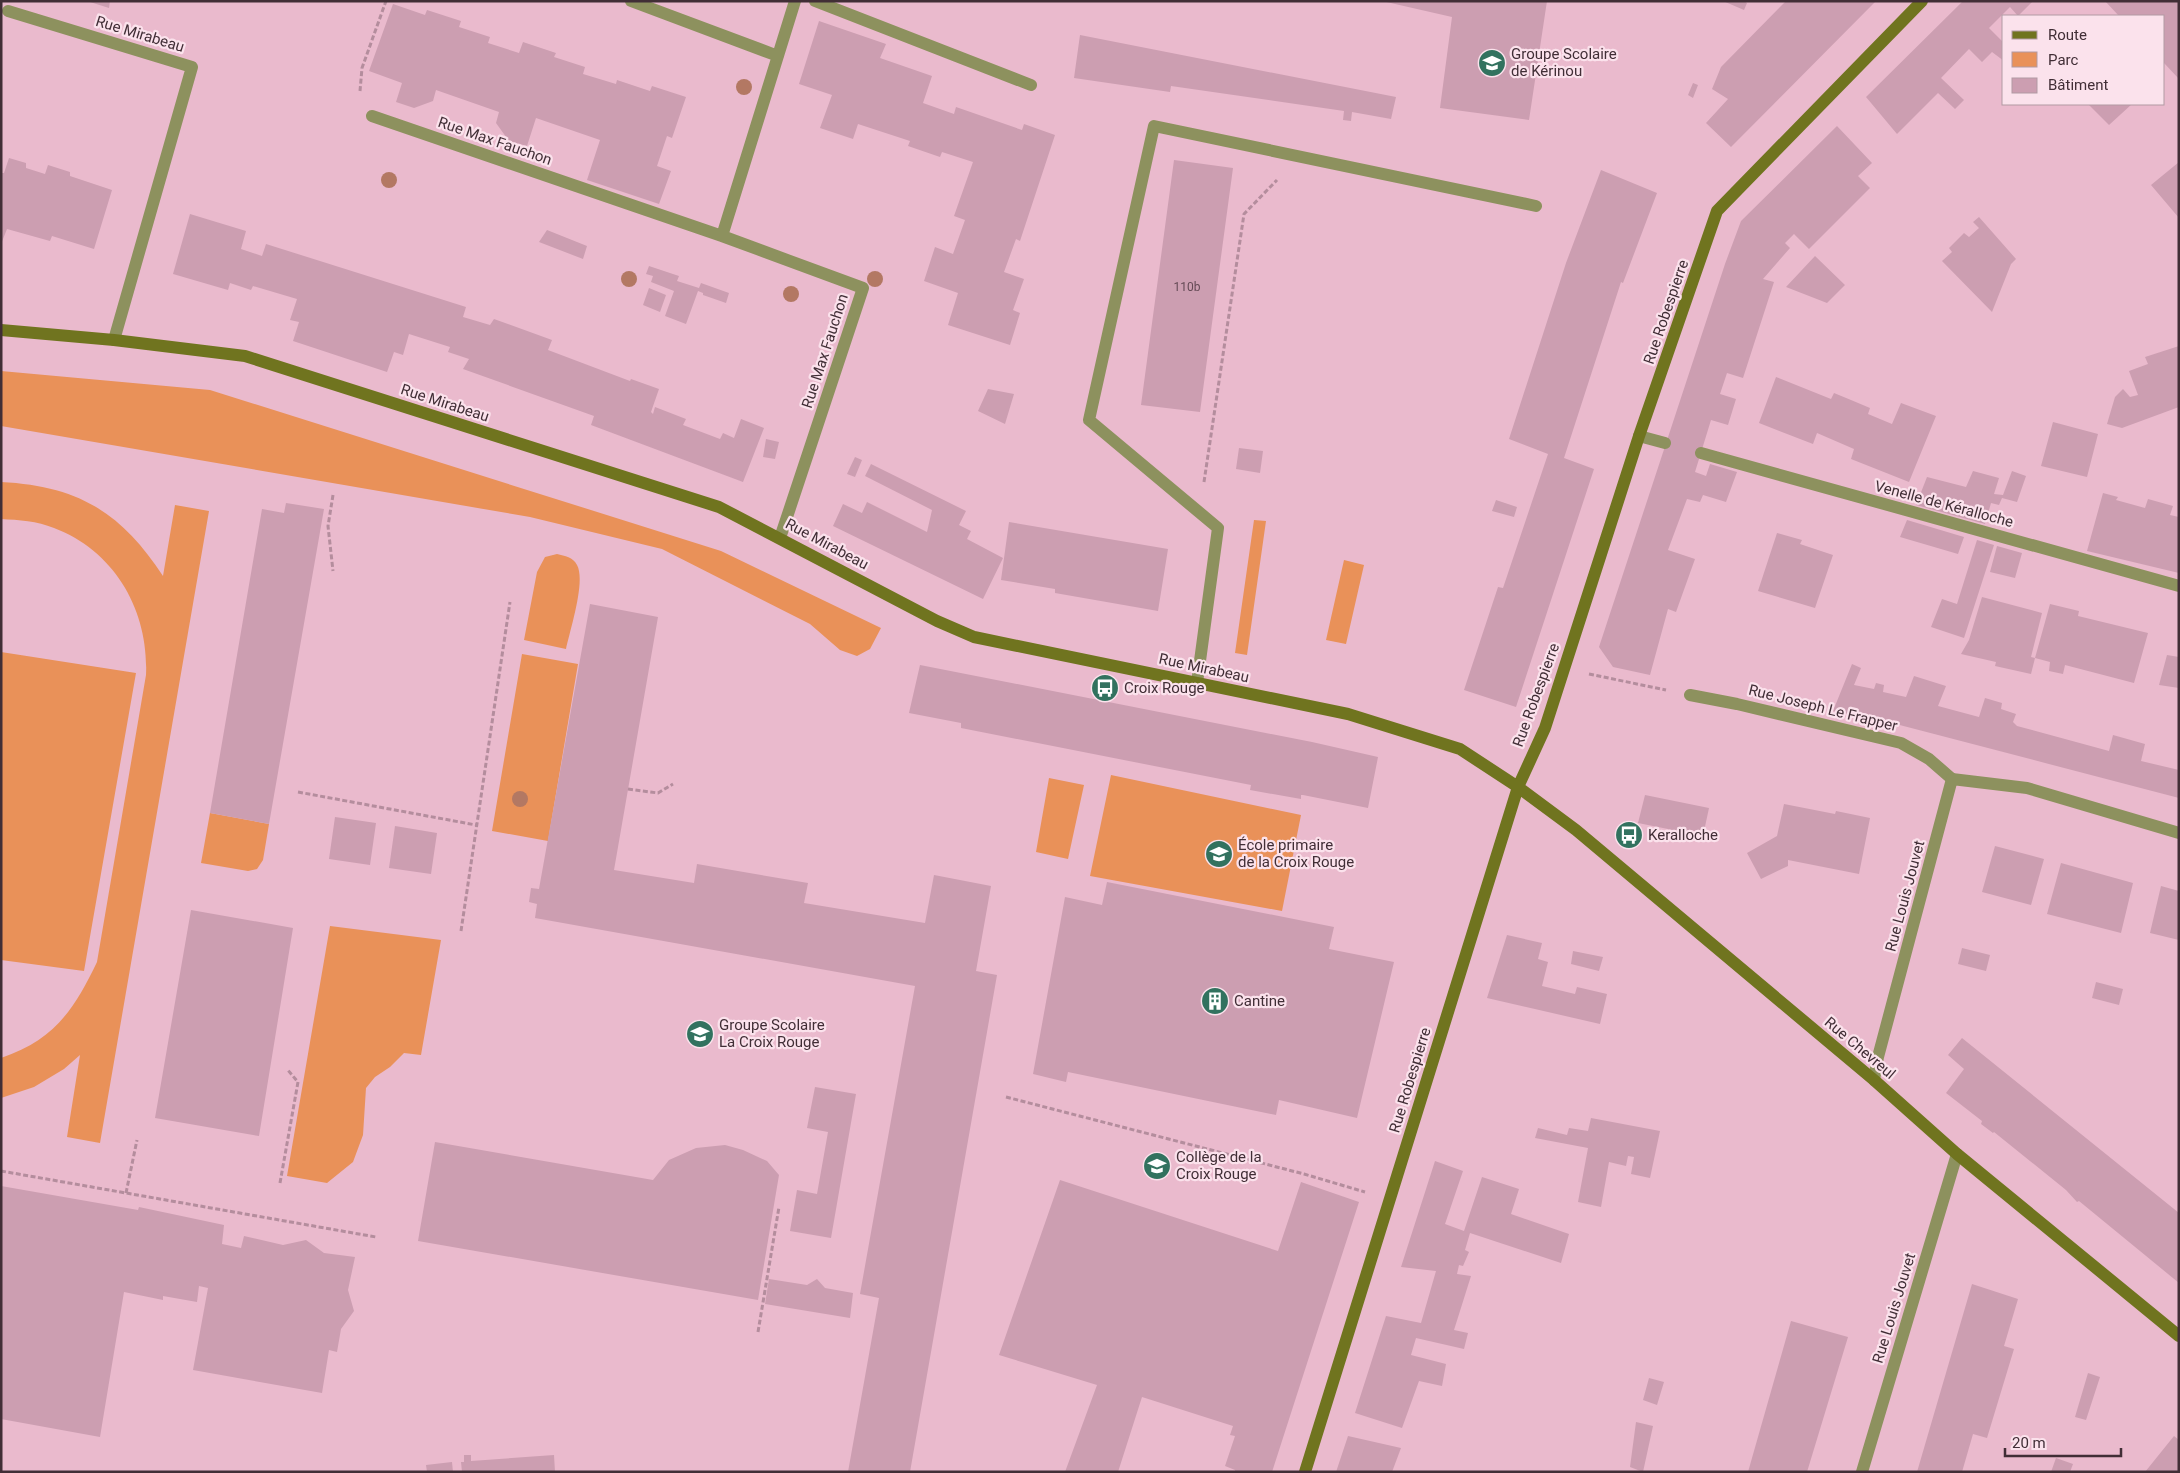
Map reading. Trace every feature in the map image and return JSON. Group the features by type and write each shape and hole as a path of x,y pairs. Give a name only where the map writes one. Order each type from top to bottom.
{"street":[{"path":"631,1 778,56"},
{"path":"722,236 795,1"},
{"path":"815,1 1030,85"},
{"name":"Rue Robespierre","path":"1305,1472 1518,787 1545,728 1639,436 1717,211 1922,1"},
{"name":"Rue Mirabeau","path":"8,11 192,68 114,340"},
{"name":"Rue Max Fauchon","path":"372,116 722,236 862,288 780,538"},
{"path":"1197,683 1218,528 1088,420 1154,126 1536,206"},
{"name":"Rue Mirabeau","path":"1,330 114,340 245,356 719,507 937,621 974,637 1348,714 1460,749 1518,787"},
{"path":"1639,436 1666,443"},
{"name":"Venelle de Kéralloche","path":"1701,454 2179,586"},
{"name":"Rue Joseph Le Frapper","path":"1690,695 1737,704 1902,743 1929,759 1952,779"},
{"path":"1952,779 2027,788 2179,833"},
{"name":"Rue Louis Jouvet","path":"1874,1080 1878,1057 1952,779"},
{"name":"Rue Chevreul","path":"1518,787 1590,842 1874,1080 1957,1154 2179,1336"},
{"name":"Rue Louis Jouvet","path":"1862,1472 1957,1154"}],"path":[{"path":"372,116 360,97 362,68 386,1"},
{"path":"1199,512 1244,214 1300,157"},
{"path":"333,495 328,526 333,572"},
{"path":"461,930 510,602"},
{"path":"1564,669 1690,695"},
{"path":"628,789 658,793 673,784"},
{"path":"298,792 476,825"},
{"path":"280,1184 298,1082 287,1069"},
{"path":"1006,1097 1350,1188"},
{"path":"126,1193 137,1140"},
{"path":"1,1171 376,1237"},
{"path":"758,1332 779,1207"}],"green space":[{"path":"1,371 210,390 721,551 881,628 870,649 857,656 840,650 810,624 662,549 530,517 1,426"},
{"path":"1,482 53,489 95,507 114,519 131,535 163,576 175,505 209,511 100,1143 67,1137 80,1055 64,1069 34,1087 1,1098 1,1058 35,1042 60,1021 80,995 97,962 146,675 145,651 141,628 134,606 124,586 111,568 95,552 76,538 54,528 35,522 1,519"},
{"path":"1254,520 1266,521 1247,655 1235,653"},
{"path":"557,554 573,560 577,565 580,582 566,649 524,640 537,572 545,557"},
{"path":"1344,560 1364,565 1346,644 1326,640"},
{"path":"1,652 136,673 84,971 1,960"},
{"path":"522,654 578,664 548,841 492,831"},
{"path":"1111,775 1301,815 1282,911 1090,876"},
{"path":"1049,778 1084,785 1068,859 1036,852"},
{"path":"210,813 269,824 263,860 257,869 248,871 201,863"},
{"path":"330,926 441,940 421,1055 404,1053 390,1067 375,1077 366,1088 363,1135 353,1162 327,1183 287,1176"}],"building":[{"path":"110,1 109,8 90,2"},
{"name":"Groupe Scolaire de Kérinou","path":"1382,1 1547,1 1529,120 1440,108 1452,17"},
{"path":"1723,1 1744,1 1747,3 1744,10"},
{"path":"1786,1 1876,1 1731,147 1706,123 1728,99 1712,89 1721,67"},
{"path":"1963,1 2033,1 2019,15 2010,7 1989,28 2002,41 2002,60 1992,52 1982,62 1969,49 1941,78 1964,100 1955,109 1938,93 1897,134 1866,97"},
{"path":"2105,1 2179,1 2179,79 2165,64 2165,15 2118,15"},
{"path":"393,4 425,15 427,10 461,21 459,27 490,37 488,43 519,53 523,42 556,53 554,57 585,67 583,74 616,84 617,80 650,91 652,86 686,97 672,138 667,136 657,166 671,171 659,204 587,180 600,140 536,118 527,146 509,141 496,123 499,112 436,90 433,101 414,108 396,102 402,83 369,71"},
{"path":"819,21 886,44 880,58 932,76 923,103 954,114 956,107 1022,130 1024,124 1055,135 1020,241 1016,239 1004,272 1024,279 1013,310 1020,313 1010,345 948,325 958,293 924,281 935,247 953,254 965,220 954,216 973,162 942,152 940,157 908,146 910,141 858,124 853,139 820,128 832,95 799,84"},
{"path":"1080,35 1396,97 1391,119 1352,112 1351,121 1343,120 1344,111 1171,86 1170,92 1074,78"},
{"path":"1693,83 1698,85 1693,98 1688,95"},
{"path":"2089,105 2131,105 2109,125"},
{"path":"1837,126 1872,163 1858,176 1870,188 1809,249 1794,234 1785,243 1790,248 1763,279 1774,282 1743,378 1727,373 1720,394 1736,399 1728,425 1711,420 1695,472 1706,476 1710,464 1737,472 1726,502 1703,495 1700,502 1687,499 1668,550 1695,559 1676,612 1668,609 1650,675 1613,667 1599,647 1725,264 1741,221"},
{"path":"9,158 26,163 26,168 45,174 48,165 70,172 70,176 112,190 94,249 52,236 50,241 7,229 1,244 1,173 4,173"},
{"path":"1174,160 1233,168 1200,412 1141,405"},
{"path":"2179,162 2179,218 2151,185"},
{"path":"1601,170 1657,193 1623,283 1621,282 1564,458 1594,469 1516,707 1464,690 1498,587 1503,588 1548,454 1509,439 1566,263"},
{"path":"190,214 246,231 241,249 262,256 266,244 466,307 463,317 490,325 494,319 552,340 548,350 630,381 631,379 659,389 651,412 653,414 655,407 686,419 683,425 720,439 723,433 734,438 741,419 764,428 743,482 591,425 594,416 463,369 469,359 448,352 450,347 409,334 403,355 394,352 387,372 293,341 299,322 290,320 297,299 253,286 251,290 230,283 228,290 173,274"},
{"path":"1979,217 2016,259 2011,264 1992,312 1942,261 1952,252 1949,248 1964,233 1969,237 1979,228 1973,222"},
{"path":"547,230 587,246 583,259 539,242"},
{"path":"1815,256 1845,285 1827,303 1786,287"},
{"path":"649,266 679,276 677,281 699,288 701,283 729,293 726,303 703,295 703,293 698,291 686,324 665,316 674,291 651,282 653,276 646,274"},
{"path":"649,288 666,295 660,312 643,305"},
{"path":"2179,346 2179,407 2122,428 2107,424 2115,397 2123,389 2130,397 2138,395 2129,371 2148,364 2145,357"},
{"path":"1776,377 1831,399 1834,393 1870,408 1868,414 1892,424 1901,403 1936,416 1909,482 1851,459 1854,449 1817,433 1813,444 1759,423"},
{"path":"988,389 1014,394 1005,424 978,411"},
{"path":"2053,422 2098,434 2087,477 2041,466"},
{"path":"766,439 779,442 775,459 763,457"},
{"path":"1239,448 1263,451 1260,473 1236,469"},
{"path":"855,457 862,460 855,477 847,474"},
{"path":"871,464 966,511 959,525 971,531 967,539 1003,558 983,599 833,526 843,504 862,513 867,502 927,532 932,510 865,476"},
{"path":"1973,471 1999,478 1994,494 2003,495 2012,471 2026,476 2017,502 2002,498 1999,505 1991,503 1985,524 1916,505 1927,477 1966,487"},
{"path":"2103,493 2118,497 2116,500 2145,508 2148,499 2173,506 2170,515 2179,517 2179,573 2087,551"},
{"path":"1496,500 1517,507 1514,517 1492,511"},
{"path":"286,503 324,509 269,824 210,813 262,509 284,513"},
{"path":"1907,520 1964,537 1958,554 1900,537"},
{"path":"1009,522 1168,549 1158,611 1055,593 1055,589 1001,580"},
{"path":"1777,533 1802,540 1800,544 1833,555 1815,608 1758,591"},
{"path":"1977,540 1994,545 1964,638 1931,627 1942,599 1957,604"},
{"path":"1997,546 2022,553 2015,578 1990,572"},
{"path":"1982,597 2042,613 2031,657 2035,658 2031,674 1995,666 1996,662 1961,654 1969,640"},
{"path":"590,604 658,617 614,870 694,883 697,864 808,883 804,903 925,923 934,875 991,886 976,971 997,975 910,1472 848,1472 879,1298 860,1294 915,986 535,918 537,904 529,902 531,888 539,889"},
{"path":"2050,604 2079,611 2078,616 2148,633 2134,683 2065,665 2063,674 2049,671 2050,662 2035,658"},
{"path":"2167,655 2179,657 2179,688 2159,685"},
{"path":"1852,664 1861,668 1854,685 1874,689 1876,683 1884,685 1883,692 1906,697 1914,676 1946,686 1938,706 1979,717 1985,698 2002,703 2001,709 2016,714 2013,722 2017,726 2109,751 2113,735 2145,744 2141,761 2179,770 2179,798 1892,723 1833,711"},
{"path":"920,665 1312,742 1378,757 1368,808 1303,795 1301,795 1301,799 1250,790 1251,785 961,728 961,723 909,713"},
{"path":"1645,795 1709,808 1703,836 1638,823"},
{"path":"1784,804 1835,814 1836,811 1870,818 1859,874 1788,860 1788,866 1761,879 1747,853 1777,836"},
{"path":"335,817 376,823 370,865 329,859"},
{"path":"395,826 437,833 431,874 389,868"},
{"path":"1995,846 2044,859 2031,905 1982,892"},
{"path":"2061,863 2133,883 2121,933 2047,914"},
{"name":"Cantine","path":"1107,882 1334,927 1329,949 1394,962 1357,1118 1279,1100 1276,1115 1068,1072 1066,1082 1033,1074 1065,897 1102,905"},
{"path":"2161,886 2179,891 2179,940 2150,933"},
{"path":"191,910 293,928 259,1136 155,1118"},
{"path":"1507,935 1542,943 1538,959 1548,962 1542,986 1575,994 1577,987 1607,994 1600,1024 1487,998"},
{"path":"1962,948 1990,955 1986,971 1958,964"},
{"path":"1573,951 1603,957 1599,971 1571,964"},
{"path":"2096,982 2123,989 2119,1005 2092,998"},
{"path":"1962,1038 2179,1213 2179,1283 2079,1201 2077,1202 2066,1190 1994,1132 1981,1124 1982,1121 1946,1093 1964,1069 1948,1055"},
{"path":"815,1087 856,1094 831,1238 790,1231 797,1190 817,1194 828,1132 807,1128"},
{"path":"1591,1118 1660,1131 1650,1178 1631,1174 1634,1157 1628,1156 1626,1166 1609,1162 1601,1207 1578,1202 1588,1148 1535,1138 1538,1128 1567,1135 1569,1128 1588,1131"},
{"path":"435,1142 653,1180 669,1160 696,1148 725,1145 743,1150 767,1161 779,1175 758,1300 418,1241"},
{"path":"1435,1161 1463,1171 1445,1224 1464,1231 1482,1177 1519,1189 1511,1214 1569,1234 1561,1263 1470,1233 1465,1250 1469,1252 1463,1266 1459,1265 1457,1274 1471,1276 1454,1330 1468,1333 1464,1349 1416,1338 1411,1355 1446,1364 1442,1386 1419,1381 1402,1428 1355,1413 1386,1316 1421,1323 1436,1271 1401,1267"},
{"path":"1060,1180 1278,1251 1301,1182 1359,1202 1272,1472 1235,1472 1235,1470 1225,1466 1235,1436 1230,1435 1233,1426 1142,1397 1118,1472 1065,1472 1097,1385 999,1355"},
{"path":"1,1186 138,1210 139,1207 224,1225 222,1244 241,1248 244,1236 283,1245 306,1240 324,1253 355,1257 348,1290 354,1311 341,1329 337,1352 329,1350 322,1393 193,1370 208,1288 199,1286 197,1302 163,1296 163,1300 124,1292 100,1437 1,1419"},
{"path":"769,1279 807,1285 817,1279 825,1288 853,1293 850,1318 765,1304"},
{"path":"1972,1284 2018,1299 2004,1346 2014,1349 1987,1438 1973,1434 1962,1472 1917,1472"},
{"path":"1791,1321 1848,1337 1807,1472 1748,1472"},
{"path":"2088,1373 2100,1377 2086,1420 2075,1417"},
{"path":"1649,1378 1664,1382 1657,1405 1643,1400"},
{"path":"1636,1422 1653,1426 1643,1472 1630,1467"},
{"path":"1348,1436 1401,1448 1392,1472 1336,1472"},
{"path":"2174,1436 2179,1440 2179,1472 2145,1472"},
{"path":"464,1455 471,1455 471,1461 554,1455 555,1472 462,1472 461,1462 464,1462"},
{"path":"2056,1458 2073,1464 2070,1472 2051,1472"},
{"path":"452,1462 453,1472 427,1472 426,1465"}],"place":[{"name":"Groupe Scolaire de Kérinou","path":"1492,63"},
{"name":"Croix Rouge","path":"1105,688"},
{"name":"Keralloche","path":"1629,835"},
{"name":"École primaire de la Croix Rouge","path":"1219,854"},
{"name":"Cantine","path":"1215,1001"},
{"name":"Groupe Scolaire La Croix Rouge","path":"700,1034"},
{"name":"Collège de la Croix Rouge","path":"1157,1166"}]}
